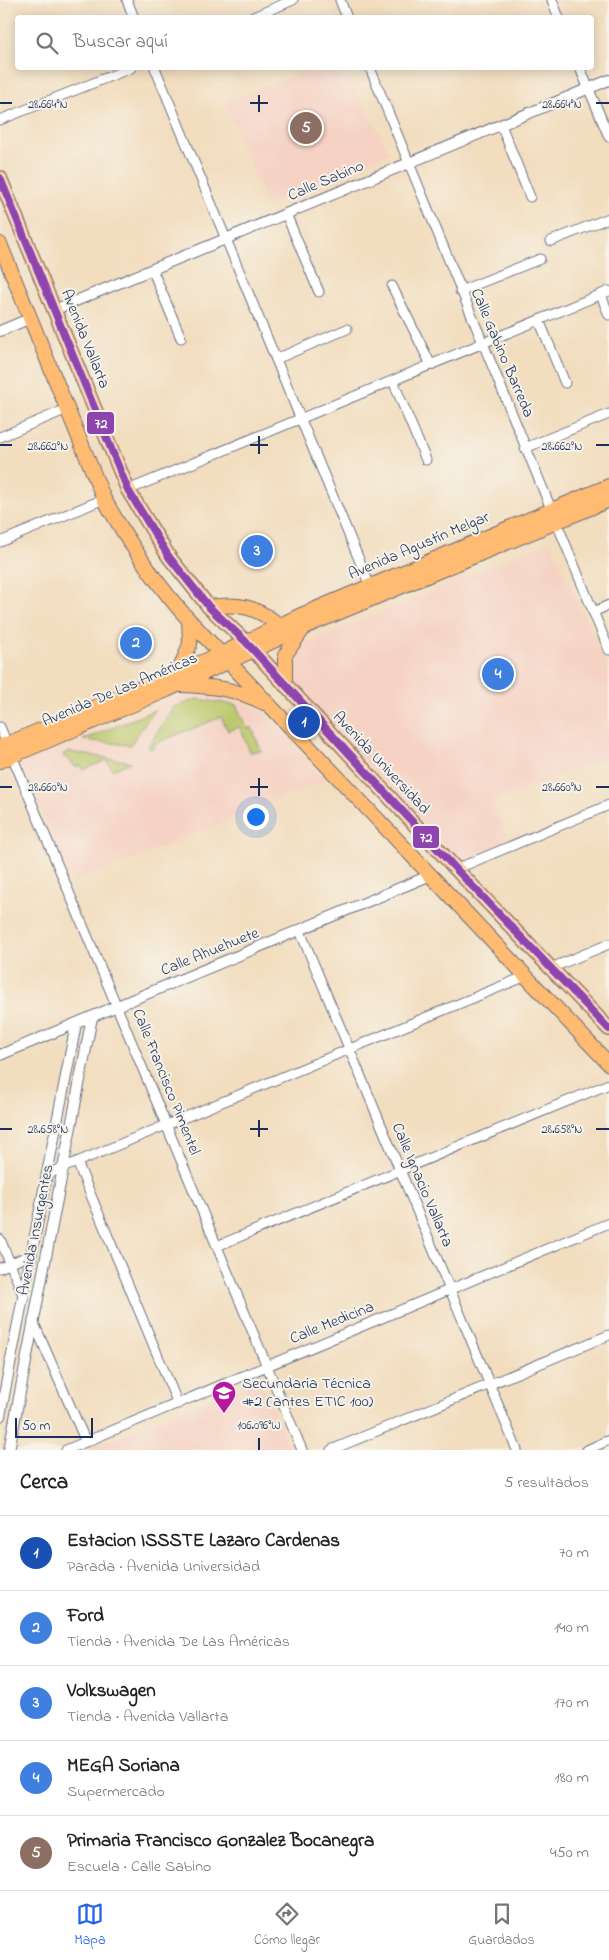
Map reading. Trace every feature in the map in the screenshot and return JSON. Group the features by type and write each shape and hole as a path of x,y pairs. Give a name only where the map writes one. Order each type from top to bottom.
{"main road":[{"name":"Avenida Vallarta","path":"0,178 128,490 169,557 209,608 249,646"},
{"path":"0,244 104,499 126,538 156,582 189,620 609,1064"},
{"name":"Avenida Agustín Melgar","path":"249,646 304,627 553,516 609,486"},
{"name":"Avenida Agustín Melgar","path":"249,646 279,625 370,586 553,516 609,500"},
{"path":"209,608 235,605 257,610 279,625"},
{"path":"189,620 190,644 179,678 226,688 247,695 273,708"},
{"path":"285,685 285,655 304,627"},
{"name":"Avenida De Las Américas","path":"5,752 249,646"},
{"name":"Avenida Universidad","path":"249,646 456,869 609,1028"}],"street":[{"path":"127,0 133,15"},
{"path":"258,15 293,0"},
{"path":"340,0 346,15"},
{"path":"552,0 558,15"},
{"path":"0,120 126,70"},
{"path":"156,70 370,586"},
{"name":"Calle Gabino Barreda","path":"371,70 609,650"},
{"path":"581,70 609,137"},
{"name":"Calle Sabino","path":"54,310 609,80"},
{"path":"501,125 530,196"},
{"path":"286,214 319,292"},
{"path":"550,241 609,218"},
{"path":"460,291 540,259"},
{"path":"152,270 181,338"},
{"path":"392,286 431,365"},
{"path":"128,490 605,293 609,315"},
{"path":"0,331 31,318"},
{"path":"539,320 565,383"},
{"path":"276,359 347,329"},
{"path":"393,381 426,460"},
{"path":"0,437 67,409"},
{"path":"526,448 609,414"},
{"path":"0,542 104,499"},
{"path":"593,612 609,605"},
{"name":"Calle Francisco Pimentel","path":"0,727 5,752 118,1006 302,1450"},
{"path":"456,869 609,805"},
{"name":"Calle Ahuehuete","path":"0,1055 431,875"},
{"name":"Calle Ignacio Vallarta","path":"300,931 517,1450"},
{"path":"551,968 609,944"},
{"path":"48,1174 526,976"},
{"name":"Avenida Insurgentes","path":"9,1450 92,1017"},
{"name":"Avenida Insurgentes","path":"0,1416 4,1372 24,1297 76,1024"},
{"path":"217,1246 609,1084"},
{"path":"77,1162 178,1404"},
{"name":"Calle Medicina","path":"66,1450 609,1223"},
{"path":"0,1239 24,1297"},
{"path":"0,1268 32,1254"},
{"path":"33,1321 86,1442"},
{"path":"331,1450 609,1335"},
{"path":"587,1450 609,1440"}],"shaded area":[{"path":"307,70 344,70 390,153 267,205 225,103"},
{"path":"550,541 609,671 609,757 492,801 509,841 460,862 294,684 290,675 291,661 295,651 301,646"},
{"path":"192,695 244,702 263,712 326,780 72,884 21,763 176,698"},
{"name":"Secundaria Técnica #2 (antes ETIC 100)","path":"259,1377 290,1450 85,1450"}],"green space":[{"path":"198,699 236,705 247,728 252,728 261,751 250,752 240,727 228,731 221,717 154,744 155,747 150,749 148,746 174,707"},
{"path":"154,710 130,745 83,740"},
{"path":"70,752 131,762 112,770 107,760 83,770 81,765 75,767 68,758 64,757 63,754"}],"transit line":[{"name":"72","path":"0,178 128,490 169,557 209,607 245,641 456,869 609,1029"}],"place":[{"name":"Primaria Francisco Gonzalez Bocanegra","path":"306,128"},
{"name":"Volkswagen","path":"257,551"},
{"name":"Ford","path":"136,643"},
{"name":"MEGA Soriana","path":"498,674"},
{"name":"Estacion ISSSTE Lazaro Cardenas","path":"304,722"},
{"name":"Secundaria Técnica #2 (antes ETIC 100)","path":"224,1414"}]}
